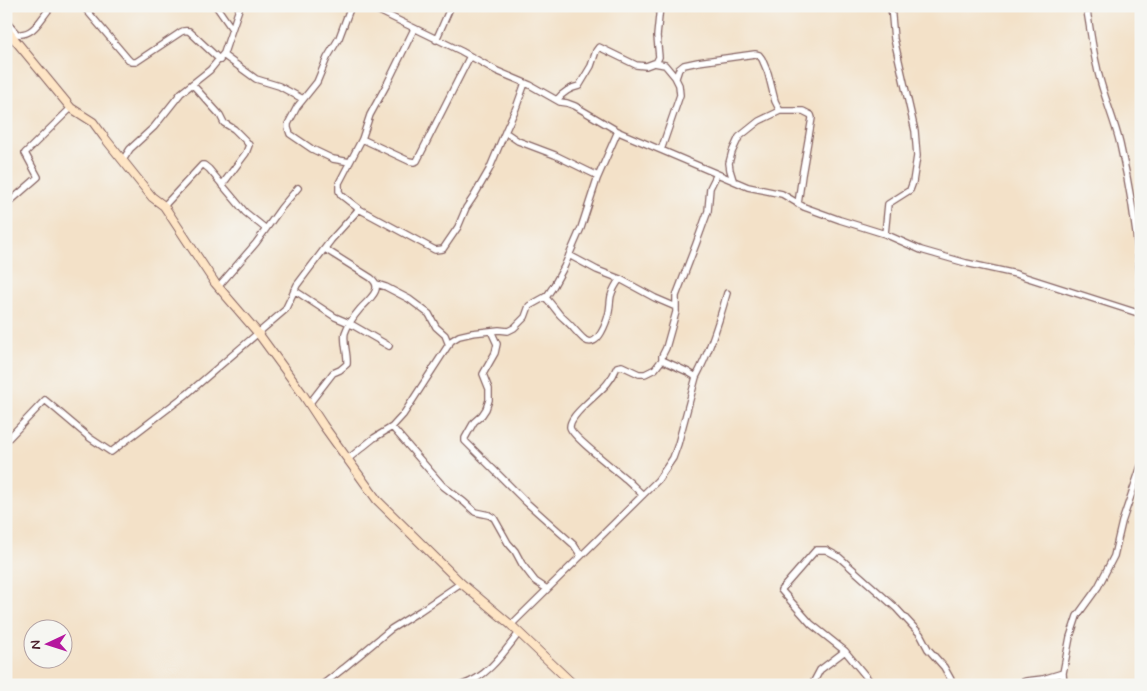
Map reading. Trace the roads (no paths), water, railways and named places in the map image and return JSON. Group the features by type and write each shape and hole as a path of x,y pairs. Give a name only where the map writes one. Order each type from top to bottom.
{"street":[{"path":"52,6 31,32 17,34 8,24 6,27 71,108 94,122 152,196 164,206 218,287 258,334 377,500 461,583 511,625 574,685"},
{"path":"83,6 131,62 136,62 178,34 189,31 221,57 256,79 280,86 303,99"},
{"path":"216,6 223,19 232,29"},
{"path":"123,160 130,148 154,127 181,93 210,70 221,57 240,6"},
{"path":"350,162 332,159 312,149 290,134 288,124 297,107 317,82 327,58 339,38 351,6"},
{"path":"369,6 497,71 557,100 575,106 618,131 748,187 782,194 798,204 885,234 921,250 966,263 1016,274 1141,314 1139,362 1141,370"},
{"path":"436,40 451,6"},
{"path":"656,63 659,57 658,31 660,6"},
{"path":"885,234 888,204 910,190 917,156 915,131 894,39 892,6"},
{"path":"1086,6 1097,68 1120,143 1132,205 1141,292"},
{"path":"414,29 370,115 362,139 338,183 338,191 360,209 435,250 443,249 458,227 466,208 489,170 525,83"},
{"path":"557,100 570,87 579,86 591,66 599,47 636,65 646,66 656,63 665,65 676,78 680,95 661,150"},
{"path":"676,78 679,69 684,65 746,54 759,55 768,73 780,111"},
{"path":"362,139 409,161 417,161 470,56"},
{"path":"192,84 220,115 224,123 246,140 249,146 246,153 222,185"},
{"path":"6,204 38,176 25,153 71,108"},
{"path":"733,180 729,163 739,137 759,121 780,111 803,111 811,115 812,118 798,204"},
{"path":"348,459 374,438 392,427 403,415 451,341 459,336 499,330 508,332 525,317 529,306 545,297 554,287 581,228 598,176 618,131"},
{"path":"505,132 518,141 555,155 598,176"},
{"path":"164,206 204,165 245,212 266,229"},
{"path":"643,495 571,432 571,421 610,381 618,366 639,374 645,374 655,369 662,360 676,312 676,296 708,211 710,188 717,174"},
{"path":"218,287 256,243 298,188"},
{"path":"6,441 45,400 90,438 111,452 187,394 285,310 297,285 331,240 360,209"},
{"path":"325,249 372,278 377,284 409,299 429,314 436,327 446,335 449,346"},
{"path":"569,255 676,307"},
{"path":"545,297 586,342 590,342 600,336 609,311 614,286 620,279"},
{"path":"309,404 333,373 347,364 344,334 349,323 372,297 377,284"},
{"path":"294,290 335,317 389,346"},
{"path":"511,625 658,480 673,458 689,408 696,377 703,365 716,330 727,293"},
{"path":"491,331 497,344 495,353 483,374 489,389 489,400 486,409 474,422 465,441 526,502 574,545 581,556"},
{"path":"662,360 696,377"},
{"path":"392,427 443,486 475,512 494,518 522,564 535,581 547,589"},
{"path":"1064,685 1063,673 1070,637 1077,616 1098,587 1114,556 1122,522 1141,466"},
{"path":"873,685 845,651 811,624 781,590 816,550 826,550 839,557 896,608 920,634 928,650 944,667 954,685"},
{"path":"322,685 391,629 461,583"},
{"path":"462,685 484,673 519,633"},
{"path":"812,685 820,670 845,651"},
{"path":"1014,685 1063,673"}]}
